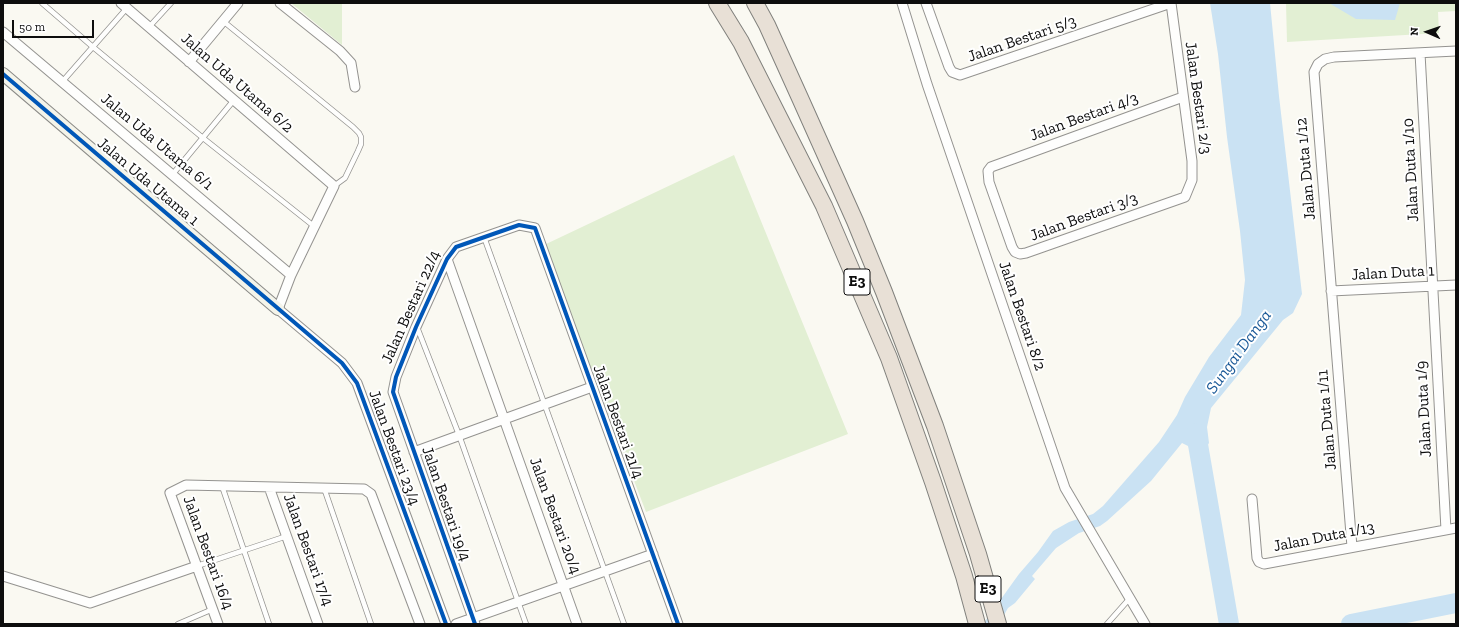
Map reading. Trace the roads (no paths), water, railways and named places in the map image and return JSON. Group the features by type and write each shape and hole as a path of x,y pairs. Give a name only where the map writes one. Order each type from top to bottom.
{"highway":[{"name":"E3","path":"717,3 741,42 817,192 889,358 915,428 964,576 977,624"},
{"name":"E3","path":"755,3 767,25 855,221 884,292 935,426 978,554 998,624"}],"street":[{"path":"189,62 238,3"},
{"path":"280,3 340,51 351,63 355,87"},
{"name":"Jalan Bestari 8/2","path":"902,3 930,91 1065,488 1145,624"},
{"name":"Jalan Bestari 5/3","path":"926,3 949,67 952,72 960,76 1171,3"},
{"name":"Jalan Bestari 2/3","path":"1171,3 1192,161 1192,180 1186,197"},
{"name":"Jalan Uda Utama 6/2","path":"124,5 334,186"},
{"name":"Jalan Uda Utama 6/1","path":"3,32 291,275"},
{"path":"1420,53 1456,51"},
{"name":"Jalan Duta 1/12","path":"1331,291 1314,72 1318,64 1325,59 1334,57 1420,53"},
{"name":"Jalan Duta 1/10","path":"1420,53 1432,286"},
{"name":"Jalan Uda Utama 1","path":"3,74 278,309"},
{"name":"Jalan Bestari 4/3","path":"996,164 1183,97"},
{"name":"Jalan Bestari 3/3","path":"996,164 988,171 989,182 1012,247 1015,252 1020,254 1186,197"},
{"path":"278,309 291,275 334,186"},
{"name":"Jalan Bestari 22/4","path":"393,392 396,376 416,327 447,259 456,247 519,225 535,228"},
{"name":"Jalan Bestari 21/4","path":"535,228 678,624"},
{"name":"Jalan Bestari 20/4","path":"447,259 577,624"},
{"name":"Jalan Duta 1","path":"1331,291 1456,285"},
{"name":"Jalan Duta 1/9","path":"1432,286 1446,530"},
{"name":"Jalan Duta 1/11","path":"1331,291 1352,547"},
{"name":"Jalan Bestari 23/4","path":"278,309 342,363 357,383 446,624"},
{"path":"414,452 592,387"},
{"name":"Jalan Bestari 19/4","path":"393,392 474,621"},
{"name":"Jalan Bestari 16/4","path":"218,624 170,493 186,485 222,486"},
{"path":"222,486 364,489 371,494 420,624"},
{"name":"Jalan Bestari 17/4","path":"269,487 318,624"},
{"name":"Jalan Duta 1/13","path":"1252,499 1257,558 1259,562 1264,564 1456,528"},
{"path":"456,624 474,621 518,602 653,554"},
{"path":"3,576 90,603 196,566"}],"lane":[{"path":"42,3 203,138 315,227"},
{"path":"149,27 171,3"},
{"path":"62,82 93,47 124,5"},
{"path":"223,21 353,127 362,137 361,144 345,178 334,186"},
{"path":"172,175 234,100"},
{"path":"484,237 624,624"},
{"path":"416,327 459,435 526,624"},
{"path":"222,486 269,624"},
{"path":"324,488 372,624"},
{"path":"196,566 287,536"},
{"path":"1107,624 1130,598"},
{"path":"178,624 212,609"}],"water":[{"name":"Sungai Danga","path":"1210,3 1270,3 1279,96 1302,294 1293,313 1283,320 1211,408 1207,427 1209,443 1204,451 1205,456 1201,459 1195,458 1188,446 1182,443 1151,481 1107,521 1100,526 1079,533 1056,548 1032,576 1035,579 1015,603 1008,608 999,624 983,624 1019,574 1038,552 1053,531 1069,522 1093,514 1103,506 1159,442 1177,415 1185,397 1209,357 1241,315 1245,280 1218,54"},
{"path":"1329,3 1400,3 1395,20 1356,19"}],"waterway":[{"path":"1196,433 1229,624"},
{"path":"1351,624 1456,603"}]}
